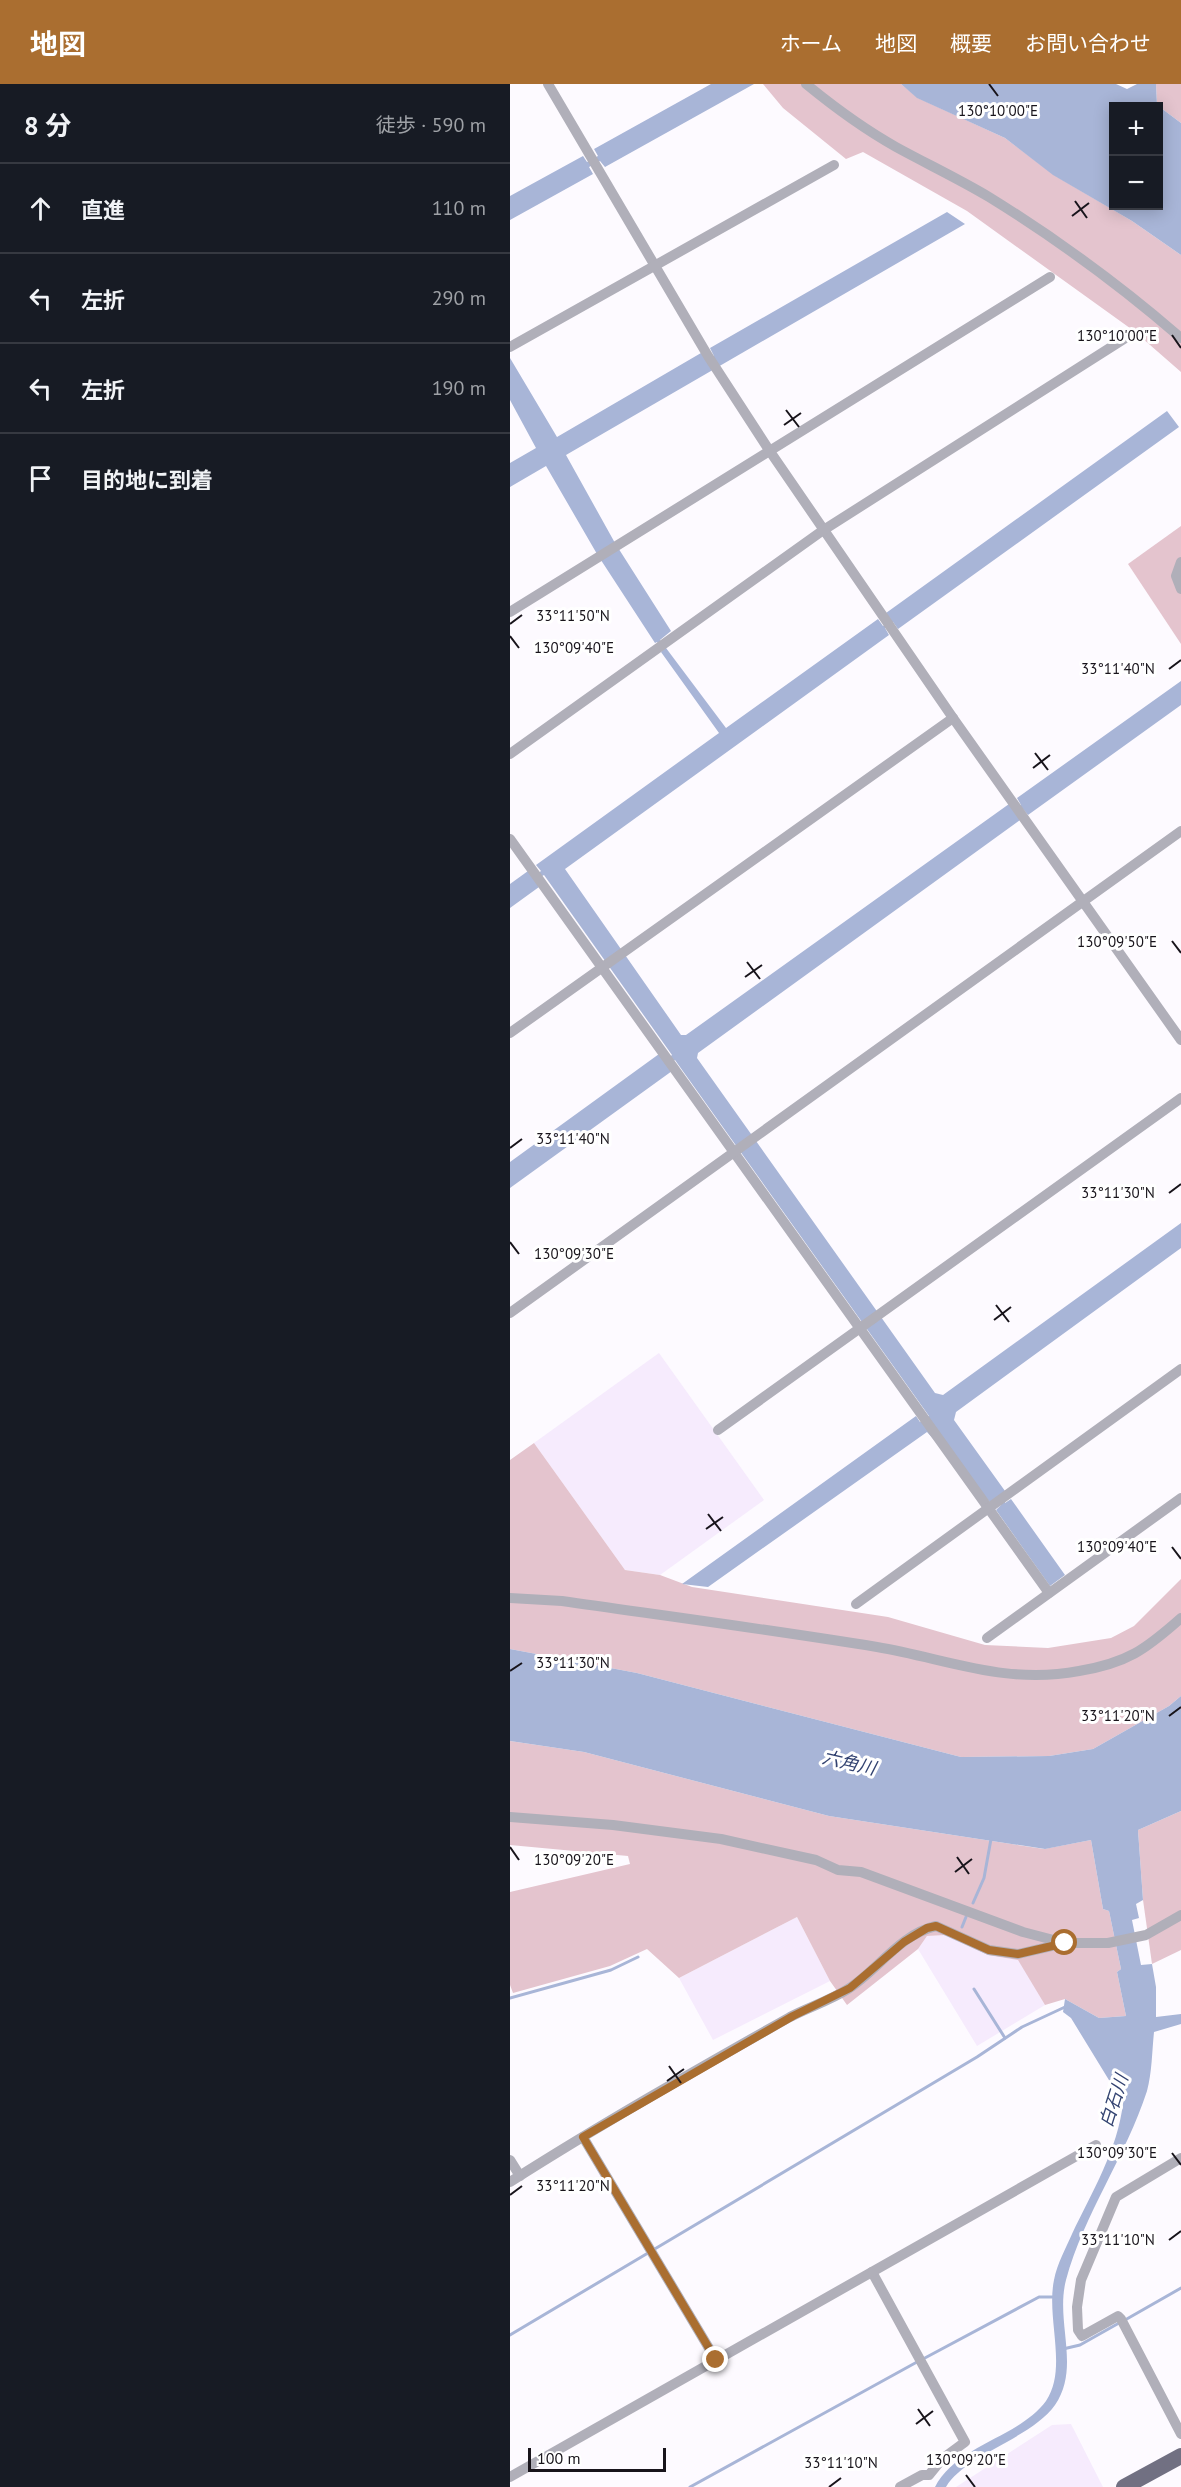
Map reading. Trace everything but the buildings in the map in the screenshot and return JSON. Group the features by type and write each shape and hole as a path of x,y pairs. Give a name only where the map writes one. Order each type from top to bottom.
{"main road":[{"path":"1124,2487 1181,2456"}],"street":[{"path":"548,84 711,360 768,450 887,624 1181,1040"},
{"path":"806,84 836,108 894,145 987,196 1047,234 1135,298 1181,338"},
{"path":"510,347 834,165"},
{"path":"510,612 1050,277"},
{"path":"510,754 822,531 1127,337"},
{"path":"1181,562 1176,576 1181,589"},
{"path":"510,1034 953,718"},
{"path":"510,1313 1181,831"},
{"path":"510,839 537,876 611,961 670,1061 1049,1593"},
{"path":"718,1430 1181,1098"},
{"path":"856,1604 1181,1369"},
{"path":"987,1638 1181,1498"},
{"path":"510,1598 562,1601 867,1646 1013,1676 1077,1672 1117,1663 1143,1650 1181,1618"},
{"path":"510,1817 613,1825 721,1839 816,1860 838,1870 861,1872 1023,1932 1065,1943"},
{"path":"510,2160 515,2179 583,2137 793,2016 850,1988 904,1942 927,1928 936,1926 989,1950 1018,1954 1065,1943 1108,1943 1146,1935 1181,1915"},
{"path":"583,2137 716,2360"},
{"path":"510,2477 1096,2145"},
{"path":"1181,2158 1116,2197 1081,2280 1077,2307 1078,2330 1082,2336 1118,2316 1181,2434"},
{"path":"872,2271 965,2442 942,2459 929,2475 925,2487"},
{"path":"900,2487 922,2475 929,2475"}],"shaded area":[{"path":"763,84 901,84 918,98 1005,138 1054,175 1109,207 1109,210 1113,210 1132,221 1181,255 1181,372 1134,331 967,211 863,152 846,159 783,108"},
{"path":"1156,84 1181,84 1181,123 1163,110 1163,102 1157,102"},
{"path":"1181,526 1181,644 1128,564"},
{"path":"659,1353 764,1500 660,1575 625,1570 534,1443"},
{"path":"534,1443 625,1570 660,1575 692,1587 888,1617 985,1645 1048,1648 1111,1638 1134,1626 1181,1579 1181,1696 1169,1706 1093,1749 1049,1756 961,1757 637,1673 510,1649 510,1460"},
{"path":"510,1741 584,1752 829,1816 1044,1849 1091,1840 1103,1909 1109,1911 1121,1969 1117,1972 1126,2016 1099,2018 1065,1999 1045,2005 1018,1960 988,1955 946,1935 927,1936 918,1949 847,2005 830,1981 797,1917 679,1978 647,1949 610,1966 513,1993 510,1985 510,1892 630,1864 628,1856 510,1845"},
{"path":"1181,1811 1181,1950 1152,1964 1143,1900 1138,1830"},
{"path":"797,1917 830,1981 713,2040 679,1978"},
{"path":"946,1935 988,1955 1018,1959 1045,2005 977,2046 918,1949 927,1936"},
{"path":"1071,2424 1103,2487 956,2487 1052,2425"}],"water":[{"path":"711,84 754,84 605,167 600,161 589,167 593,174 510,220 510,196 583,156 587,162 598,156 594,149"},
{"path":"901,84 1116,84 1127,89 1137,84 1156,84 1157,102 1109,102 1109,208 1053,175 1005,138 917,98"},
{"path":"1163,110 1181,123 1181,255 1113,210 1163,210"},
{"path":"947,212 965,224 566,455 615,543 671,631 660,640 726,728 878,619 883,626 891,620 886,613 1167,411 1179,427 898,629 893,622 885,628 889,635 565,869 681,1035 686,1035 1009,804 1014,811 1021,805 1017,798 1181,681 1181,705 1028,815 1023,809 1020,820 698,1053 697,1058 935,1393 943,1395 1181,1223 1181,1248 956,1412 954,1420 1005,1491 1005,1503 1011,1499 1065,1575 1050,1586 996,1510 1001,1505 990,1502 927,1432 708,1587 682,1584 916,1416 920,1422 929,1416 675,1060 668,1065 672,1071 510,1188 510,1162 659,1054 665,1061 672,1055 544,875 535,880 539,887 510,908 510,884 528,871 533,877 541,871 536,865 719,733 661,652 663,650 657,642 655,643 597,554 546,466 510,487 510,463 536,448 510,400 510,358 557,437 701,353 714,356 710,348"},
{"name":"六角川","path":"510,1649 637,1673 961,1757 1049,1756 1093,1749 1169,1706 1181,1696 1181,1811 1138,1830 1143,1900 1136,1904 1139,1918 1132,1920 1141,1965 1152,1964 1156,1987 1156,2017 1181,2014 1181,2024 1154,2032 1147,2091 1128,2139 1083,2232 1066,2280 1063,2312 1066,2375 1055,2405 1031,2427 967,2466 946,2487 935,2487 958,2461 1021,2424 1046,2401 1055,2374 1052,2295 1055,2274 1110,2154 1120,2120 1123,2103 1071,2018 1063,2012 1065,1999 1099,2018 1126,2016 1117,1972 1121,1969 1109,1911 1103,1909 1091,1840 1045,1849 829,1816 584,1752 510,1741"}],"waterway":[{"path":"973,1903 984,1878 991,1839"},
{"path":"962,1927 966,1917"},
{"path":"510,1998 611,1970 638,1957"},
{"path":"974,1989 1005,2038"},
{"path":"653,2250 977,2057 1022,2027 1065,2007"},
{"path":"510,2335 648,2253"},
{"path":"1125,2320 1181,2288"},
{"path":"923,2359 1039,2297 1054,2297"},
{"path":"1063,2349 1080,2345 1119,2323"},
{"path":"690,2487 917,2362"}],"route":[{"path":"716,2360 583,2137 793,2016 850,1988 904,1942 927,1928 936,1926 989,1950 1018,1954 1065,1943"}],"water label":[{"name":"白石川","path":"1114,2101"}]}
